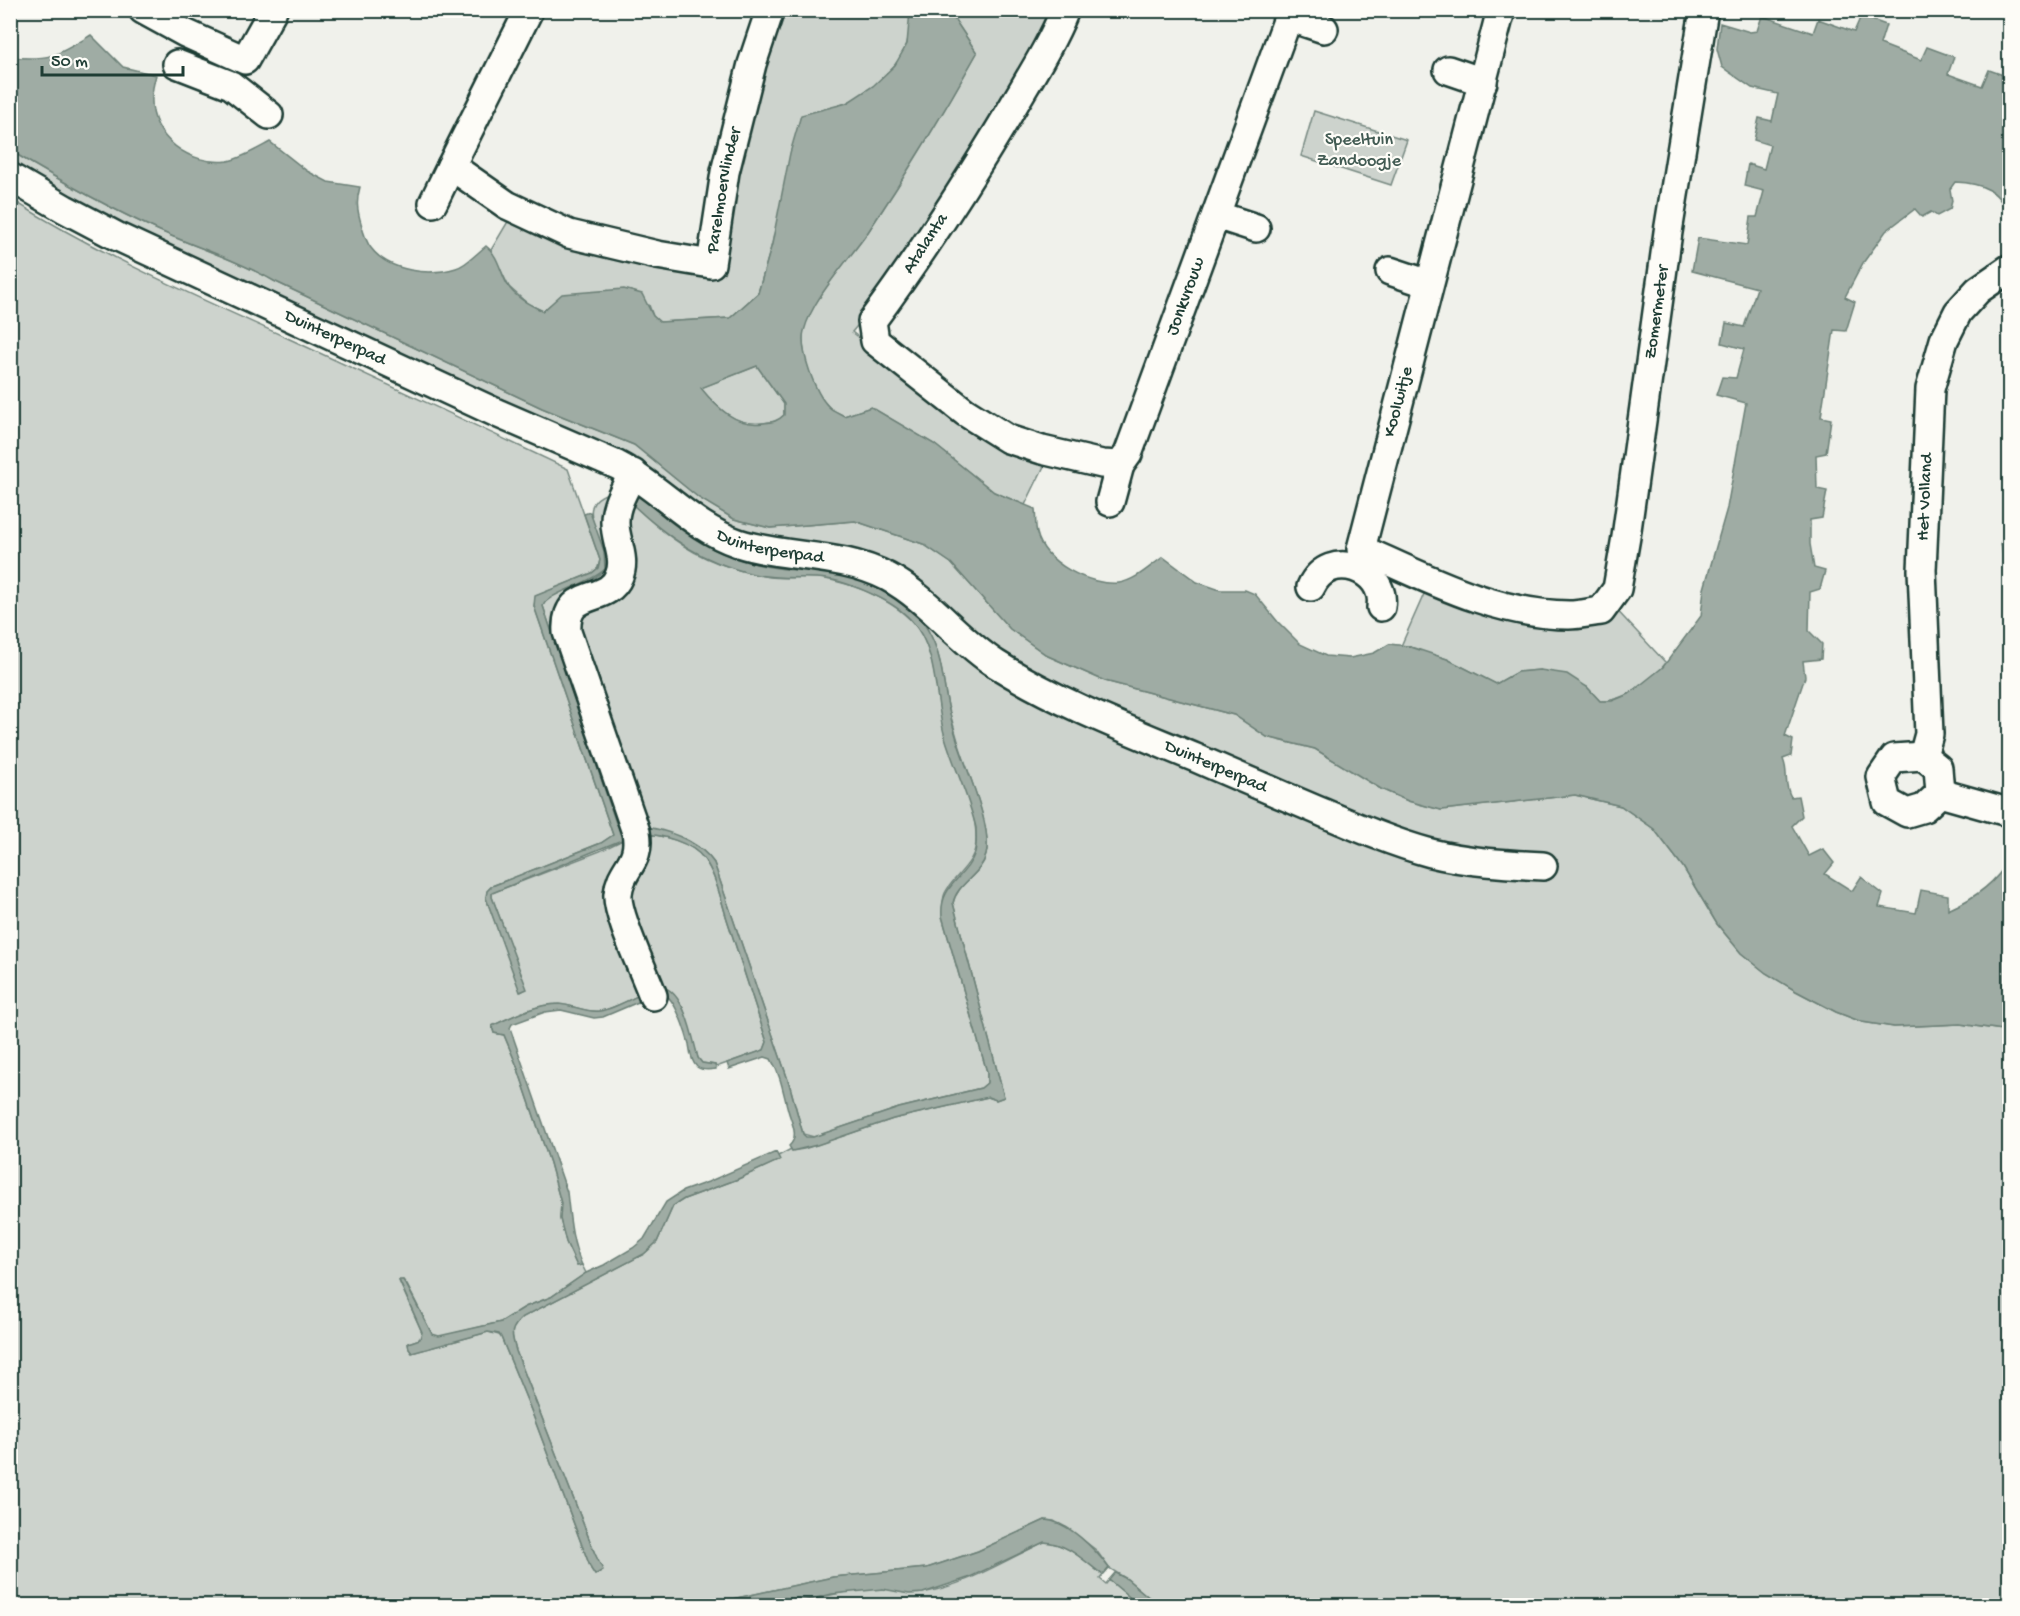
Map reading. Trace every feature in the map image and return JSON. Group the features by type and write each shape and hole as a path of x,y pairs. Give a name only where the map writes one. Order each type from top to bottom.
{"street":[{"path":"231,85 273,10"},
{"path":"433,203 529,10"},
{"name":"Parelmoervlinder","path":"451,166 507,205 569,234 657,255 711,264 725,172 752,64 770,10"},
{"name":"Atalanta","path":"1065,10 1054,36 993,140 904,278 872,321 874,341 965,411 1001,435 1042,450 1102,464 1120,465"},
{"name":"Koolwitje","path":"1358,558 1501,10"},
{"name":"Zomermeter","path":"1358,558 1510,608 1570,615 1601,610 1617,589 1668,232 1704,10"},
{"path":"145,12 245,60"},
{"path":"1290,14 1324,29"},
{"name":"Jonkvrouw","path":"1110,502 1120,465 1128,454 1290,14"},
{"path":"177,64 231,85 269,115"},
{"path":"1448,70 1483,82"},
{"name":"Duinterperpad","path":"10,177 118,237 499,414 633,473 688,516 722,537 756,548 833,558 880,573 923,601 995,663 1035,686 1145,736 1394,842 1460,859 1543,866"},
{"path":"1216,214 1256,228"},
{"name":"Het Volland","path":"1923,756 1929,735 1922,570 1930,389 1944,340 1958,312 1978,290 2010,268"},
{"path":"1390,271 1429,284"},
{"path":"633,473 617,508 615,520 621,555 619,576 614,585 573,606 566,622 567,632 636,832 638,849 620,884 618,902 653,996"},
{"path":"1311,586 1323,569 1342,565 1358,558 1383,596 1381,607"},
{"path":"1923,756 1938,768 1940,793 1924,808 1907,813 1887,802 1881,777 1894,758 1923,756"},
{"path":"1940,793 2004,811"}],"green space":[{"path":"772,11 910,11 910,23 908,39 898,61 873,87 846,103 801,116 772,244 758,293 730,318 659,322 653,316 649,305 550,305 543,311 528,304 509,287 491,250 513,213 711,257"},
{"path":"949,11 1057,11 883,295 852,332 958,415 1048,458 1025,505 994,492 934,444 871,407 844,416 831,408 823,400 813,383 804,353 803,335 811,311 897,188 977,53"},
{"name":"Speeltuin Zandoogje","path":"1314,111 1407,140 1391,185 1301,156"},
{"path":"11,151 84,193 141,222 246,267 542,408 634,445 699,498 734,519 770,528 855,521 923,544 951,563 1010,629 1048,656 1105,681 1234,715 1267,737 1315,749 1381,789 1408,801 1441,810 1575,795 1621,806 1654,829 1683,867 1717,924 1741,953 1766,973 1796,991 1836,1012 1862,1022 1894,1027 1960,1024 2003,1030 2009,1034 2009,1605 1158,1605 1127,1579 1109,1568 1096,1550 1079,1537 1054,1521 1045,1520 978,1551 927,1568 833,1577 705,1605 11,1605 11,199 144,272 568,469 600,560 598,568 592,573 536,596 534,606 613,835 601,843 492,886 487,891 486,898 521,992 526,989 492,893 600,851 629,837 627,829 623,829 616,823 543,606 550,597 588,582 604,571 605,559 591,514 593,505 600,497 614,491 619,493 610,520 618,561 615,575 600,589 582,595 567,606 563,633 631,832 632,851 618,876 614,903 621,928 648,991 606,1010 591,1011 563,1005 545,1006 492,1026 494,1033 504,1035 517,1066 550,1163 561,1203 560,1219 566,1242 577,1266 582,1265 586,1273 551,1297 525,1307 501,1322 438,1337 432,1334 407,1285 403,1280 399,1281 422,1332 420,1339 408,1343 412,1353 488,1332 501,1337 595,1575 602,1570 516,1351 512,1332 518,1321 644,1254 657,1242 673,1206 684,1199 738,1179 779,1160 778,1156 791,1149 792,1151 804,1149 893,1119 988,1097 996,1100 1004,1097 953,903 959,890 983,862 986,855 986,830 949,710 938,653 925,626 912,610 895,597 851,577 824,569 790,569 759,564 729,556 707,546 684,532 631,490 633,484 640,483 693,524 738,547 771,555 836,564 867,572 882,579 913,599 981,659 1023,684 1108,725 1300,809 1419,853 1459,863 1501,869 1543,870 1541,862 1446,852 1392,837 1078,702 1001,661 971,639 929,600 899,578 882,569 865,562 830,554 758,544 713,527 688,510 635,466 618,456 573,442 500,411 120,233 67,205 11,172"},
{"path":"757,366 784,404 784,415 777,420 753,423 735,419 713,402 700,388"},
{"path":"632,504 672,538 706,558 737,570 763,576 820,578 848,584 891,604 913,623 921,634 934,670 945,735 969,800 975,827 976,840 973,856 945,893 942,916 987,1072 987,1083 981,1088 899,1108 814,1137 803,1134 789,1083 714,863 708,855 693,844 648,827 571,622 608,594 620,532"},
{"path":"1428,585 1496,610 1612,605 1666,663 1653,677 1636,689 1609,700 1600,701 1587,687 1540,670 1517,672 1496,684 1447,659 1401,646"},
{"path":"641,834 666,837 692,848 704,859 712,872 767,1042 764,1050 716,1067 702,1063 698,1058 683,1008 663,987 622,893"},
{"path":"1044,1542 1060,1546 1075,1554 1103,1575 1100,1579 1106,1584 1109,1580 1139,1605 787,1606 834,1594 858,1591 882,1589 917,1594 938,1590 969,1579"}],"shaded area":[{"path":"910,11 949,11 977,53 897,188 868,232 823,292 809,318 803,339 806,359 818,392 832,410 844,416 871,407 934,444 994,492 1035,509 1036,530 1041,544 1049,554 1058,563 1095,581 1125,582 1163,557 1197,582 1220,590 1245,590 1255,594 1300,644 1326,656 1350,658 1374,653 1389,644 1408,646 1447,659 1496,684 1517,672 1540,670 1567,674 1587,687 1600,701 1612,701 1629,694 1663,667 1701,616 1704,589 1727,508 1746,403 1716,395 1722,377 1736,378 1744,349 1722,343 1726,323 1744,327 1757,288 1692,271 1698,238 1747,245 1751,217 1757,217 1764,191 1744,186 1748,164 1764,169 1770,145 1754,140 1759,118 1772,121 1778,94 1752,88 1722,67 1717,49 1720,23 1750,32 1757,31 1762,16 1813,33 1818,19 1854,32 1861,16 1886,25 1880,44 1921,60 1927,47 1954,57 1948,74 1982,86 1989,70 2009,77 2006,92 2010,93 2009,219 2001,201 1990,190 1974,184 1955,182 1950,189 1952,201 1950,209 1937,216 1931,212 1922,217 1915,209 1886,231 1863,263 1845,297 1855,302 1846,331 1834,330 1821,417 1831,419 1826,453 1816,455 1817,489 1827,491 1822,518 1810,520 1810,544 1814,568 1825,571 1820,589 1810,592 1809,631 1822,644 1821,659 1803,661 1805,677 1785,736 1793,740 1791,756 1783,759 1789,792 1791,797 1798,796 1802,816 1792,826 1809,856 1823,849 1834,863 1825,874 1852,891 1861,877 1883,894 1879,907 1916,913 1921,890 1948,895 1948,910 1983,890 2009,860 2009,1034 2003,1030 1960,1024 1894,1027 1862,1022 1836,1012 1796,991 1766,973 1741,953 1717,924 1683,867 1654,829 1621,806 1575,795 1441,810 1408,801 1381,789 1315,749 1267,737 1234,715 1105,681 1048,656 1010,629 951,563 923,544 855,521 770,528 734,519 699,498 634,445 542,408 246,267 141,222 84,193 11,151 11,57 35,58 53,55 91,35 123,67 156,75 152,98 153,112 158,125 165,137 187,154 200,159 228,161 244,156 270,142 307,171 328,182 360,187 358,209 368,243 379,256 399,267 422,272 456,268 486,246 496,259 510,289 523,300 543,311 562,294 624,289 642,294 653,316 660,322 730,318 758,293 772,244 790,153 801,115 847,103 873,86 895,65 907,44","holes":["757,366 784,404 784,415 777,420 763,423 744,422 721,409 701,388"]},
{"path":"631,490 684,532 720,552 769,567 819,569 854,578 885,591 912,610 923,622 938,653 952,721 986,831 986,855 983,862 959,890 953,903 1004,1097 996,1100 988,1097 893,1119 817,1145 792,1151 789,1146 794,1138 794,1129 779,1077 771,1059 765,1057 729,1069 727,1063 764,1050 767,1042 718,888 712,872 699,853 675,840 641,834 648,827 693,843 714,863 789,1083 803,1134 806,1137 813,1137 899,1108 981,1088 987,1083 987,1072 942,916 945,896 975,852 976,828 945,737 927,646 920,632 903,612 880,598 841,582 817,578 761,576 702,556 659,528 632,504"},
{"path":"590,512 604,551 605,569 590,579 552,597 543,606 616,823 629,837 492,893 527,989 520,992 486,898 487,891 492,886 601,843 613,835 534,606 535,596 592,573 598,568 600,560 584,514"},
{"path":"2010,541 2009,566 2004,564 2001,542"},
{"path":"663,987 671,991 682,1007 691,1029 698,1058 702,1063 715,1065 716,1069 704,1070 695,1065 679,1016 668,996 663,993"},
{"path":"648,991 650,997 603,1017 594,1018 561,1010 545,1012 512,1024 510,1028 567,1192 573,1238 582,1265 577,1266 566,1242 560,1219 561,1203 550,1163 517,1066 504,1035 494,1033 492,1026 542,1006 559,1004 590,1011 606,1010"},
{"path":"776,1152 780,1160 684,1199 673,1206 657,1242 644,1254 523,1317 513,1329 512,1336 516,1351 603,1570 595,1575 501,1337 499,1334 488,1332 412,1353 408,1343 420,1339 422,1332 399,1280 403,1280 407,1286 432,1334 439,1336 501,1322 525,1307 551,1297 586,1273 633,1248 644,1239 666,1202 683,1191"},
{"path":"1045,1520 1063,1525 1072,1531 1097,1553 1109,1568 1103,1575 1068,1549 1044,1542 968,1578 923,1593 909,1594 883,1589 832,1594 787,1605 705,1605 833,1577 927,1568 978,1551"},
{"path":"1115,1573 1127,1579 1158,1605 1139,1605 1109,1580"}]}
